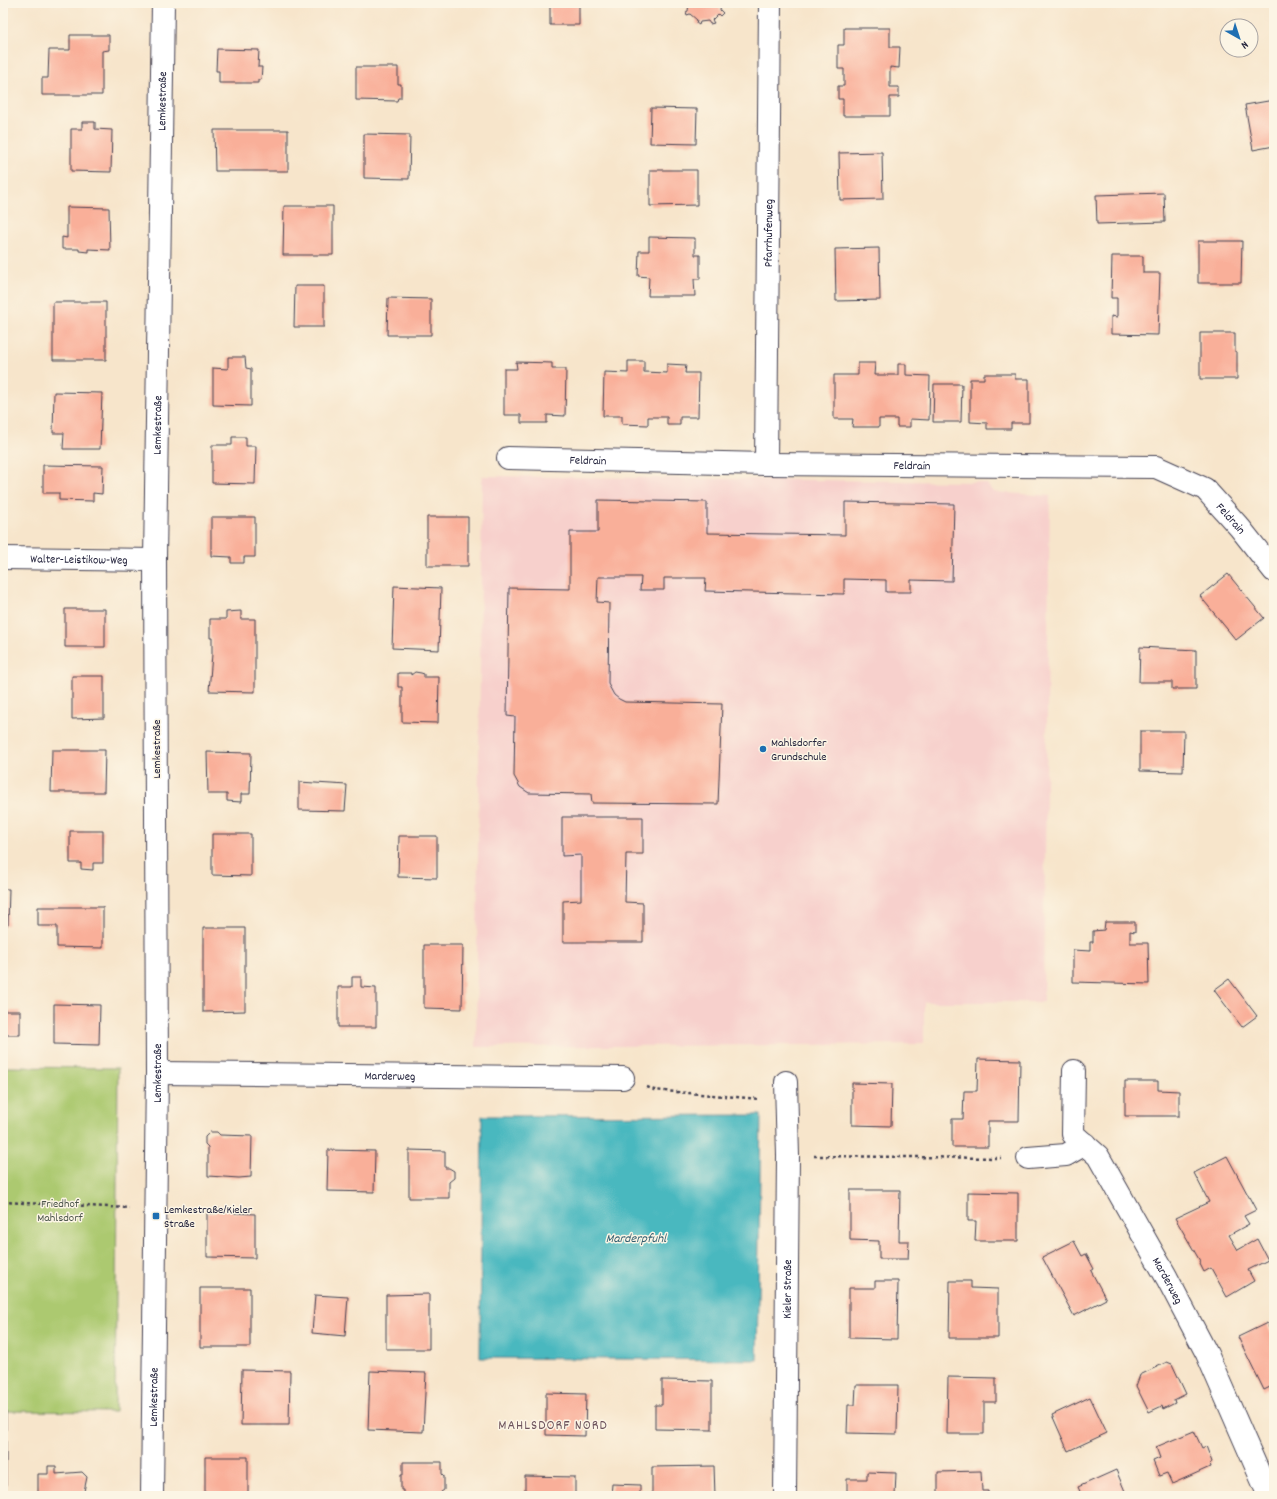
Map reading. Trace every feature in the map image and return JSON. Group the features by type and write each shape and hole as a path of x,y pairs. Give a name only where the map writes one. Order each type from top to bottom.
{"street":[{"name":"Lemkestraße","path":"152,1496 157,1073 155,560 163,3"},
{"name":"Pfarrhufenweg","path":"766,464 770,3"},
{"name":"Feldrain","path":"508,458 766,464 1156,467 1204,489 1240,528 1274,571"},
{"name":"Walter-Leistikow-Weg","path":"3,558 155,560"},
{"name":"Marderweg","path":"1074,1071 1073,1134 1098,1156 1167,1278 1207,1354 1269,1496"},
{"name":"Marderweg","path":"157,1073 623,1078"},
{"name":"Kieler Straße","path":"785,1496 788,1156 786,1092"},
{"path":"1028,1158 1066,1155 1085,1144"}],"path":[{"path":"623,1078 654,1090 786,1092"},
{"path":"788,1156 1028,1158"},
{"path":"3,1202 156,1210"}],"shaded area":[{"name":"Mahlsdorfer Grundschule","path":"482,476 976,482 987,484 993,492 1050,496 1043,1002 924,1002 924,1044 476,1047"}],"green space":[{"name":"Friedhof Mahlsdorf","path":"3,1067 118,1068 115,1412 3,1411"}],"water":[{"name":"Marderpfuhl","path":"761,1115 757,1360 480,1358 482,1116"}],"building":[{"path":"550,3 579,3 579,25 550,25"},
{"path":"689,3 721,3 720,10 723,13 720,16 718,14 712,20 714,23 710,24 708,21 700,22 699,25 696,23 697,20 690,14 687,15 686,12 688,11"},
{"path":"844,28 890,28 890,47 900,47 899,68 890,67 890,87 899,87 899,97 890,97 890,116 843,116 843,99 838,99 838,86 844,86 844,69 838,69 838,45 844,45"},
{"path":"70,35 109,35 109,50 102,51 102,95 42,95 42,78 48,78 49,50 70,50"},
{"path":"217,49 259,50 258,67 262,67 261,80 258,80 258,83 219,83 219,71 216,71"},
{"path":"356,67 398,67 398,84 401,84 401,98 398,98 397,101 356,100"},
{"path":"1274,100 1274,146 1253,150 1245,105"},
{"path":"651,108 697,109 696,144 650,143"},
{"path":"82,122 95,122 95,129 112,130 111,172 71,171 71,129 82,129"},
{"path":"214,130 288,130 288,171 215,171"},
{"path":"364,134 410,135 409,179 364,178"},
{"path":"882,152 883,199 840,200 839,153"},
{"path":"650,170 697,170 697,205 650,206"},
{"path":"1164,193 1165,222 1097,224 1096,195"},
{"path":"284,206 333,206 333,255 283,255"},
{"path":"67,207 109,208 110,250 88,249 88,252 79,251 79,249 62,249 62,237 67,238"},
{"path":"649,237 695,238 695,255 700,255 700,279 694,279 695,296 648,296 649,277 638,276 639,251 649,251"},
{"path":"1198,241 1242,241 1241,283 1198,283"},
{"path":"879,248 880,300 836,301 835,249"},
{"path":"1112,256 1143,256 1143,273 1160,273 1158,335 1111,334 1111,316 1117,317 1117,298 1111,298"},
{"path":"295,286 324,286 324,327 294,327"},
{"path":"388,298 431,299 431,335 387,335"},
{"path":"53,302 106,302 106,360 53,360"},
{"path":"1200,333 1235,333 1237,379 1200,379"},
{"path":"228,357 245,357 246,368 251,369 251,406 213,405 213,368 228,369"},
{"path":"628,361 644,361 644,372 667,373 667,364 686,365 685,373 699,373 698,417 680,417 680,425 667,425 667,417 648,417 648,425 622,424 622,416 603,416 604,372 628,373"},
{"path":"516,362 552,363 552,369 566,369 565,416 547,415 547,423 521,423 521,415 504,415 504,369 517,369"},
{"path":"858,363 875,363 874,375 898,375 898,364 906,364 906,375 930,376 929,420 910,419 910,427 897,427 897,419 879,419 879,427 852,427 853,419 834,419 834,375 858,375"},
{"path":"984,374 1015,374 1015,379 1029,379 1029,423 1011,423 1011,429 987,429 987,423 970,422 970,379 984,379"},
{"path":"934,384 962,384 961,422 933,422"},
{"path":"54,392 102,393 100,449 63,449 64,433 53,433"},
{"path":"232,437 246,437 246,446 256,446 255,484 212,483 212,445 232,445"},
{"path":"43,465 103,466 102,494 93,493 93,501 59,500 59,493 43,493"},
{"path":"598,500 707,502 707,533 845,535 845,502 954,504 952,581 911,580 911,592 886,592 886,580 844,579 844,594 705,591 706,578 664,578 664,590 640,590 641,577 598,577 597,602 609,603 608,684 614,695 625,702 722,704 718,804 592,803 591,794 529,793 520,787 514,776 515,717 507,716 509,588 570,589 570,532 598,532"},
{"path":"211,517 255,517 255,557 244,557 244,563 231,563 231,557 211,556"},
{"path":"427,517 468,517 468,566 427,566"},
{"path":"1228,574 1264,618 1236,640 1200,596"},
{"path":"394,586 441,588 439,650 392,648"},
{"path":"65,609 105,609 105,647 65,647"},
{"path":"241,611 241,619 255,619 255,692 209,691 212,654 210,619 226,619 226,612"},
{"path":"1140,647 1196,650 1196,689 1172,689 1172,682 1139,682"},
{"path":"415,672 424,674 424,677 439,677 438,723 402,722 402,687 398,687 398,673 411,673 411,675"},
{"path":"72,676 104,676 104,718 72,719"},
{"path":"1140,731 1184,731 1183,772 1140,771"},
{"path":"52,750 105,750 104,792 51,792"},
{"path":"207,752 251,753 250,794 241,794 241,802 227,801 227,794 208,794"},
{"path":"299,782 347,785 345,811 299,810"},
{"path":"562,817 643,817 643,854 626,854 625,902 643,903 643,942 563,942 563,901 581,900 581,855 562,856"},
{"path":"70,831 103,831 103,863 93,863 93,870 81,869 81,863 70,863"},
{"path":"212,834 251,834 251,876 212,875"},
{"path":"399,836 437,836 437,878 398,877"},
{"path":"3,889 9,889 8,925 3,925"},
{"path":"38,907 103,907 103,948 57,947 57,926 38,926"},
{"path":"1105,922 1135,922 1135,932 1130,931 1130,943 1148,943 1149,984 1073,982 1073,950 1090,951 1090,942 1093,942 1093,931 1104,930"},
{"path":"203,928 245,928 245,1011 203,1012"},
{"path":"424,945 463,945 462,1009 424,1008"},
{"path":"352,977 361,977 361,987 376,988 376,1027 338,1027 338,987 352,987"},
{"path":"1229,979 1257,1016 1242,1027 1214,990"},
{"path":"54,1004 100,1005 99,1045 54,1044"},
{"path":"3,1011 20,1011 20,1035 3,1035"},
{"path":"978,1059 1020,1060 1019,1121 988,1121 988,1147 952,1147 952,1119 963,1119 964,1091 977,1091"},
{"path":"1125,1081 1158,1081 1158,1090 1179,1091 1179,1116 1125,1116"},
{"path":"852,1083 892,1084 891,1126 852,1125"},
{"path":"210,1132 217,1132 220,1135 252,1136 251,1177 239,1178 208,1176 208,1147 205,1144 205,1137"},
{"path":"328,1150 375,1151 374,1192 327,1191"},
{"path":"409,1150 445,1151 445,1168 449,1168 454,1171 454,1178 449,1182 449,1198 409,1198"},
{"path":"1227,1156 1256,1210 1244,1216 1249,1224 1229,1235 1238,1250 1257,1239 1268,1260 1248,1270 1254,1281 1227,1297 1211,1268 1204,1272 1199,1262 1200,1261 1175,1218 1209,1202 1194,1173"},
{"path":"850,1190 900,1190 899,1241 909,1241 908,1259 879,1259 879,1241 850,1240"},
{"path":"968,1192 1018,1193 1018,1241 975,1241 976,1221 968,1221"},
{"path":"219,1209 231,1210 234,1213 255,1214 255,1258 207,1257 207,1213 215,1213"},
{"path":"1074,1241 1082,1256 1086,1254 1094,1269 1091,1271 1106,1299 1074,1316 1042,1257"},
{"path":"875,1281 898,1281 897,1339 849,1338 849,1288 875,1288"},
{"path":"950,1281 971,1281 971,1288 998,1289 998,1338 949,1338"},
{"path":"200,1288 250,1288 250,1347 200,1347"},
{"path":"429,1294 429,1349 386,1349 386,1295"},
{"path":"315,1295 348,1297 345,1336 312,1333"},
{"path":"1267,1323 1273,1336 1274,1335 1274,1385 1264,1390 1238,1337"},
{"path":"1167,1362 1172,1364 1186,1394 1174,1400 1175,1403 1163,1409 1162,1406 1149,1412 1136,1386 1140,1375"},
{"path":"242,1370 290,1371 289,1425 241,1425"},
{"path":"370,1371 426,1373 423,1432 368,1430"},
{"path":"948,1377 996,1378 996,1402 984,1402 984,1434 947,1434"},
{"path":"662,1380 712,1381 712,1430 655,1429 655,1405 662,1405"},
{"path":"856,1385 898,1385 897,1434 847,1433 848,1405 855,1405"},
{"path":"546,1393 586,1394 585,1436 546,1435"},
{"path":"1090,1397 1107,1433 1068,1451 1052,1415"},
{"path":"3,1411 6,1411 6,1496 3,1496"},
{"path":"1194,1431 1202,1448 1206,1446 1212,1462 1209,1464 1210,1467 1172,1484 1167,1473 1159,1476 1153,1461 1160,1458 1156,1447"},
{"path":"205,1457 248,1457 248,1496 205,1496"},
{"path":"403,1462 442,1462 444,1490 441,1492 441,1496 403,1496 403,1490 401,1490 401,1475 403,1475"},
{"path":"48,1466 56,1466 56,1474 82,1472 87,1477 83,1496 38,1496 38,1474 48,1474"},
{"path":"714,1466 715,1496 652,1496 652,1467"},
{"path":"1116,1470 1127,1496 1082,1496 1078,1487"},
{"path":"981,1471 982,1491 988,1491 988,1496 938,1496 938,1472"},
{"path":"867,1472 896,1473 895,1496 847,1496 847,1479 867,1479"},
{"path":"525,1476 575,1477 575,1496 525,1496"},
{"path":"612,1484 640,1485 640,1496 611,1496"}],"place":[{"name":"Mahlsdorfer Grundschule","path":"763,749"},
{"name":"Lemkestraße/Kieler Straße","path":"156,1216"}],"district":[{"name":"MAHLSDORF NORD","path":"553,1424"}]}
